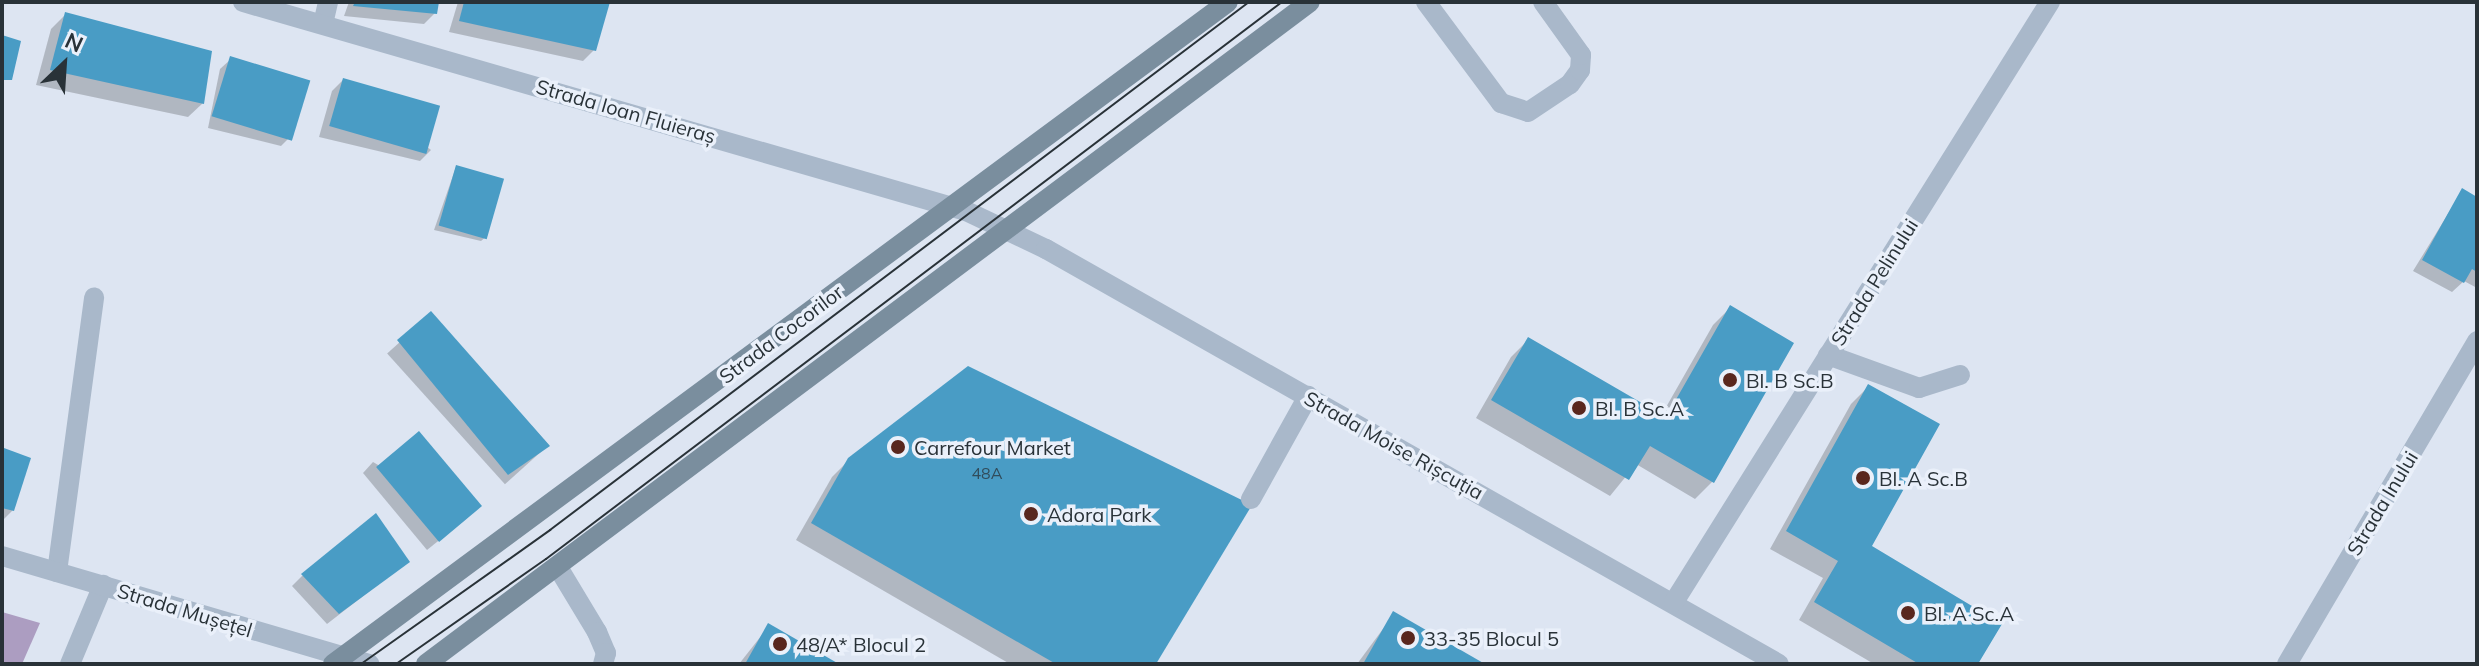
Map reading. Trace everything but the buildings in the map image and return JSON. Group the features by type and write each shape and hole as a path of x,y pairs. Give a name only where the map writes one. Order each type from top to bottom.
{"main road":[{"name":"Strada Cocorilor","path":"338,660 1228,2"},
{"path":"426,664 559,569 1310,2"}],"street":[{"name":"Strada Ioan Fluieraș","path":"243,2 952,205 1006,229"},
{"path":"323,24 328,2"},
{"path":"1426,2 1501,103 1528,112 1570,84 1580,70 1581,55 1543,2"},
{"name":"Strada Pelinului","path":"1674,602 2050,2"},
{"name":"Strada Moise Rișcuția","path":"1006,229 1308,396 1779,664"},
{"path":"57,572 94,297"},
{"name":"Strada Inului","path":"2287,664 2477,341"},
{"path":"1828,355 1919,388 1960,375"},
{"path":"1251,499 1308,396"},
{"name":"Strada Mușețel","path":"2,556 338,660 369,664"},
{"path":"559,569 597,632 606,653 603,664"},
{"path":"70,664 103,585"}],"shaded area":[{"path":"2,612 40,623 22,664 2,664"}],"tram line":[{"path":"361,664 550,530 1249,2"},
{"path":"396,664 546,559 1282,2"}],"place":[{"name":"Bl. B Sc.B","path":"1730,380"},
{"name":"Bl. B Sc.A","path":"1579,408"},
{"name":"Carrefour Market","path":"898,447"},
{"name":"Bl. A Sc.B","path":"1863,478"},
{"name":"Adora Park","path":"1031,514"},
{"name":"Bl. A Sc.A","path":"1908,613"},
{"name":"33-35 Blocul 5","path":"1408,638"},
{"name":"48/A* Blocul 2","path":"780,644"}]}
